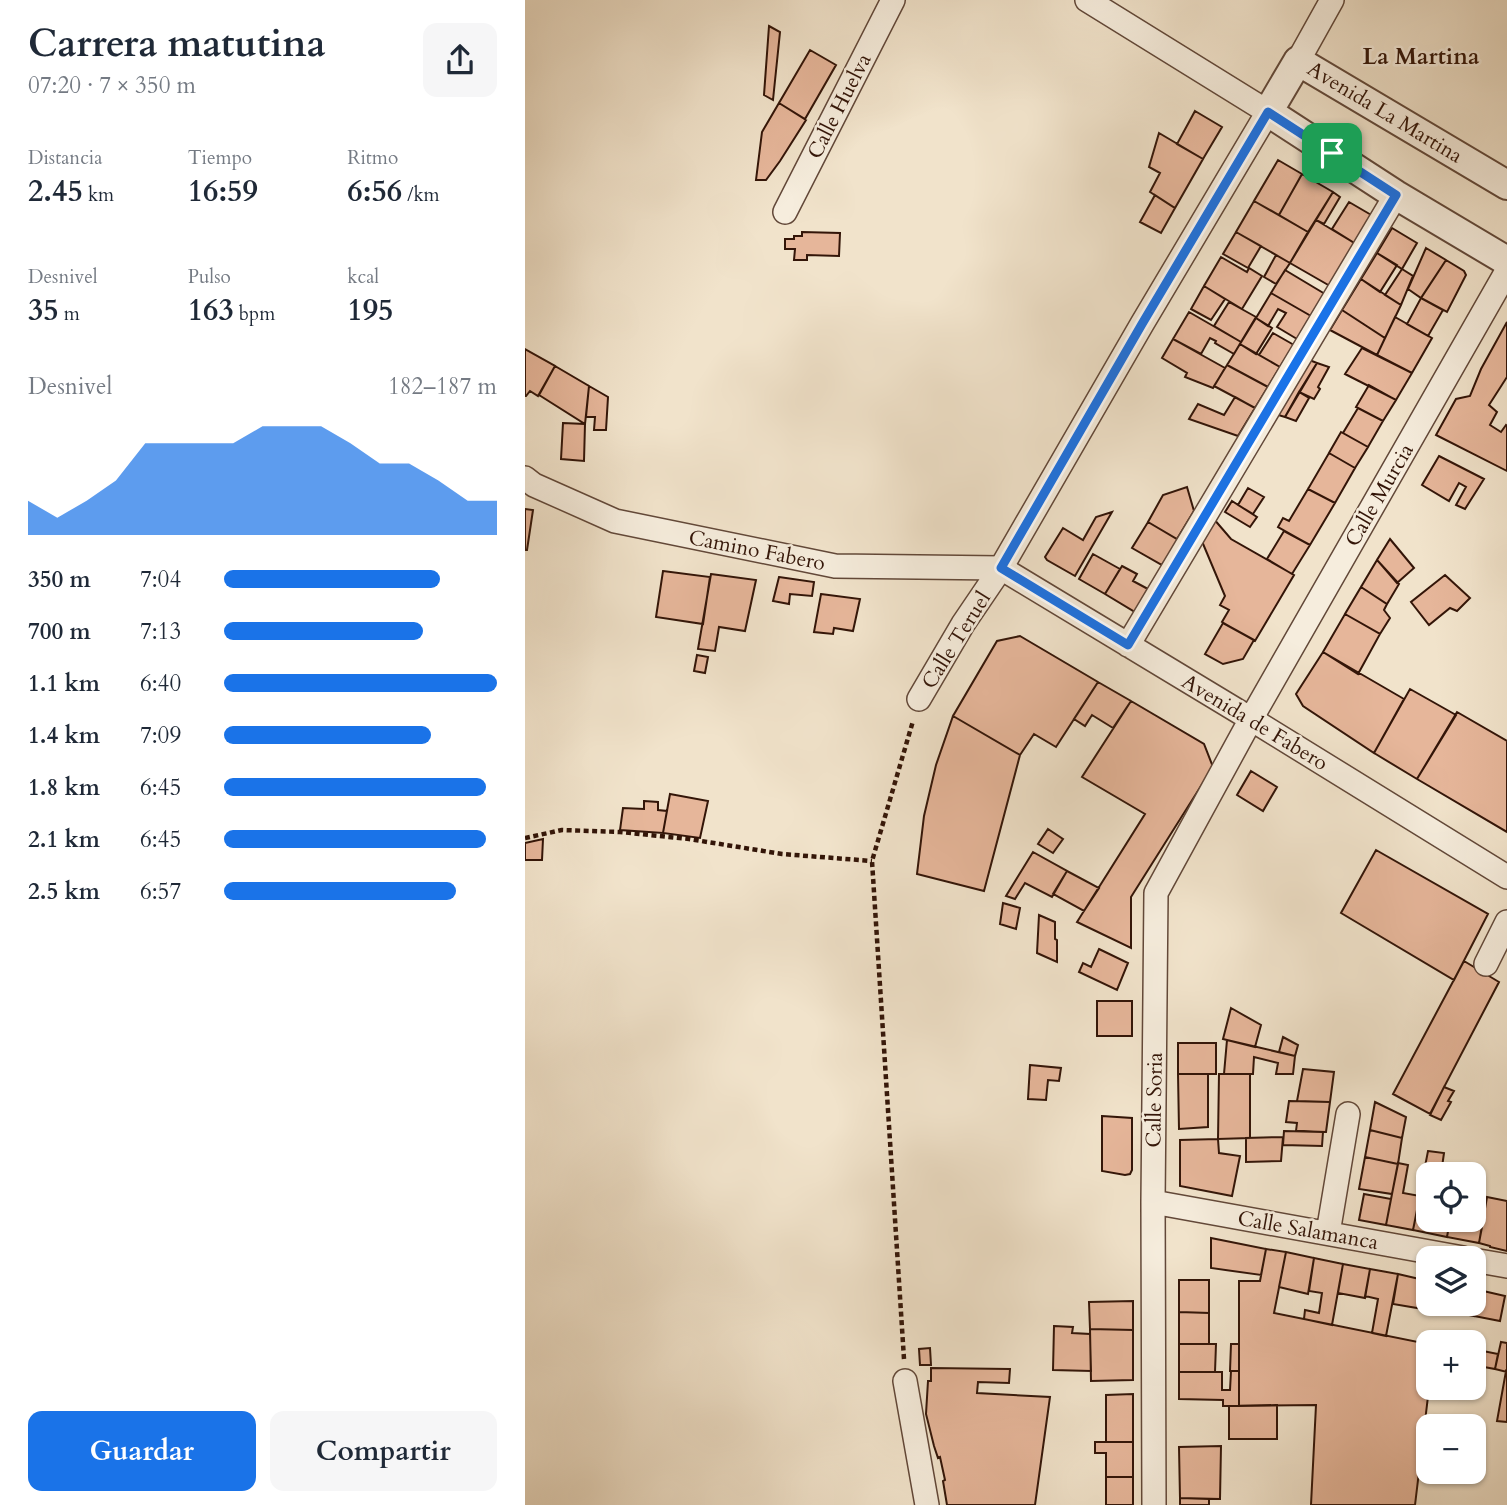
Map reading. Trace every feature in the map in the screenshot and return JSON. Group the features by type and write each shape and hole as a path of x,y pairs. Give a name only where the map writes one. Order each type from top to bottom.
{"street":[{"name":"Calle Huelva","path":"785,212 894,0"},
{"path":"1087,0 1396,195 1507,261"},
{"name":"Calle Teruel","path":"919,699 963,624 1001,568 1299,61 1332,0"},
{"name":"Avenida La Martina","path":"1299,61 1507,185"},
{"path":"1128,645 1396,195"},
{"name":"Calle Murcia","path":"1251,719 1507,271"},
{"name":"Camino Fabero","path":"525,478 534,485 615,521 835,566 1001,568"},
{"name":"Avenida de Fabero","path":"1001,568 1507,877"},
{"name":"Calle Soria","path":"1154,1505 1156,893 1251,719"},
{"path":"1486,964 1507,922"},
{"path":"1328,1233 1349,1114"},
{"name":"Calle Salamanca","path":"1153,1202 1416,1249"},
{"path":"1486,1262 1507,1266"},
{"path":"905,1381 927,1505"}],"path":[{"path":"905,1381 872,862 919,699"},
{"path":"525,838 562,830 620,832 689,839 782,854 872,862"}],"building":[{"path":"769,26 780,32 773,100 764,95"},
{"path":"810,50 836,65 805,119 779,103"},
{"path":"779,103 806,120 766,180 756,180 762,132"},
{"path":"1195,111 1222,127 1203,159 1177,144"},
{"path":"1159,133 1203,159 1175,208 1150,192 1160,173 1149,167"},
{"path":"1278,160 1302,174 1279,215 1254,201"},
{"path":"1302,174 1333,192 1308,232 1279,215"},
{"path":"1333,192 1340,197 1324,224 1316,220"},
{"path":"1155,195 1175,208 1161,233 1140,222"},
{"path":"1254,201 1308,232 1290,263 1236,232"},
{"path":"1349,202 1373,216 1356,244 1332,229"},
{"path":"1316,220 1356,244 1330,286 1290,263"},
{"path":"1392,228 1417,243 1402,269 1377,253"},
{"path":"802,232 840,233 839,256 807,255 807,260 794,260 795,249 785,249 785,239 802,236"},
{"path":"1236,232 1261,246 1248,268 1223,254"},
{"path":"1426,248 1446,260 1421,298 1408,289"},
{"path":"1377,253 1397,265 1380,292 1361,279"},
{"path":"1276,255 1290,263 1276,284 1264,277"},
{"path":"1221,257 1247,272 1249,268 1262,276 1242,309 1204,286"},
{"path":"1446,260 1466,275 1447,312 1421,298"},
{"path":"1402,269 1413,276 1401,305 1385,295"},
{"path":"1285,270 1325,294 1311,316 1271,293"},
{"path":"1361,279 1401,305 1385,338 1342,310"},
{"path":"1204,286 1225,299 1211,320 1191,309"},
{"path":"1271,293 1311,316 1297,339 1277,327 1286,313 1278,309 1268,326 1256,318"},
{"path":"1421,298 1443,310 1428,336 1407,324"},
{"path":"1229,302 1256,317 1241,342 1214,326"},
{"path":"1342,310 1385,338 1377,355 1330,330"},
{"path":"1189,312 1241,342 1234,354 1210,338 1201,354 1173,339"},
{"path":"1395,317 1432,338 1412,373 1377,355"},
{"path":"1256,318 1272,328 1256,354 1240,344"},
{"path":"1507,322 1507,377 1489,405 1497,412 1490,425 1501,432 1507,426 1507,471 1436,435 1456,399 1470,396 1481,369"},
{"path":"1273,333 1294,345 1280,367 1259,355"},
{"path":"1173,339 1225,368 1213,388 1185,377 1187,373 1162,358"},
{"path":"1240,344 1280,367 1268,387 1227,365"},
{"path":"1362,348 1412,373 1396,400 1345,374"},
{"path":"525,349 555,366 538,396 530,391 525,396"},
{"path":"1307,359 1317,363 1285,417 1275,414"},
{"path":"1317,363 1329,367 1314,399 1299,392"},
{"path":"1227,365 1268,387 1255,408 1214,386"},
{"path":"555,366 589,386 585,424 539,395"},
{"path":"1369,385 1396,400 1383,421 1356,407"},
{"path":"589,386 608,397 606,430 594,430 595,417 586,417"},
{"path":"1299,392 1309,398 1296,421 1285,417"},
{"path":"1235,397 1255,408 1238,436 1189,419 1198,404 1224,415"},
{"path":"1358,408 1383,421 1368,447 1343,433"},
{"path":"563,423 585,424 584,461 561,459"},
{"path":"1341,432 1368,447 1355,468 1329,453"},
{"path":"1329,453 1355,468 1335,503 1308,489"},
{"path":"1439,456 1484,479 1465,509 1456,505 1466,487 1459,483 1449,501 1422,485"},
{"path":"1187,487 1194,511 1177,539 1148,522 1163,495"},
{"path":"1248,488 1264,497 1253,514 1238,505"},
{"path":"1308,489 1335,503 1310,545 1278,527 1283,518 1289,521"},
{"path":"1232,501 1257,517 1250,527 1225,512"},
{"path":"525,509 533,510 527,550 525,550"},
{"path":"1112,512 1075,576 1047,560 1045,557 1063,528 1083,540 1096,517"},
{"path":"1213,518 1231,539 1294,575 1255,641 1222,622 1229,610 1220,605 1225,596 1201,539"},
{"path":"1148,522 1180,541 1167,565 1162,565 1132,548"},
{"path":"1284,531 1310,545 1292,574 1267,559"},
{"path":"1390,539 1414,568 1397,583 1377,560"},
{"path":"1093,554 1120,569 1105,594 1079,579"},
{"path":"1377,560 1399,584 1387,604 1361,587"},
{"path":"1122,566 1137,574 1133,581 1148,589 1135,612 1105,594"},
{"path":"663,571 710,577 703,624 656,617"},
{"path":"711,574 756,580 745,631 719,627 715,651 698,649"},
{"path":"1445,575 1470,598 1457,611 1450,608 1429,625 1411,602"},
{"path":"779,577 814,582 812,596 790,594 789,604 773,601"},
{"path":"1361,587 1387,604 1384,610 1390,618 1380,634 1345,614"},
{"path":"821,594 860,599 853,631 834,628 833,634 814,632"},
{"path":"1345,614 1380,634 1358,674 1323,652"},
{"path":"1223,623 1254,640 1243,659 1223,664 1205,654"},
{"path":"1020,636 1098,682 1056,747 1034,734 1020,755 953,716 997,641"},
{"path":"1323,652 1404,699 1374,753 1303,706 1296,694"},
{"path":"697,655 708,657 705,673 694,671"},
{"path":"1098,682 1131,701 1113,728 1092,715 1085,726 1074,719"},
{"path":"1410,689 1456,715 1417,779 1374,753"},
{"path":"1131,701 1204,744 1213,767 1131,897 1131,948 1077,922 1145,814 1082,777"},
{"path":"1457,712 1507,741 1507,832 1417,779"},
{"path":"953,716 1020,755 984,891 917,874 924,816 936,765"},
{"path":"1251,771 1277,787 1263,811 1237,795"},
{"path":"670,794 708,801 700,838 663,833"},
{"path":"644,801 658,802 658,810 667,811 663,833 620,830 623,808 644,809"},
{"path":"1048,829 1063,839 1053,853 1038,844"},
{"path":"543,839 542,860 525,860 525,843"},
{"path":"1376,850 1488,914 1454,980 1341,913"},
{"path":"1033,852 1067,871 1052,897 1025,883 1015,899 1006,896"},
{"path":"1067,871 1099,888 1084,911 1053,894"},
{"path":"1003,903 1020,908 1016,929 1000,924"},
{"path":"1039,915 1055,922 1057,962 1037,953"},
{"path":"1099,949 1128,963 1117,990 1079,972 1083,963 1091,967"},
{"path":"1464,961 1499,982 1430,1114 1393,1094"},
{"path":"1097,1001 1132,1001 1132,1036 1097,1036"},
{"path":"1231,1008 1261,1025 1255,1047 1223,1039"},
{"path":"1283,1037 1298,1045 1295,1056 1279,1052"},
{"path":"1227,1040 1295,1056 1293,1074 1276,1074 1278,1063 1254,1057 1253,1074 1224,1074"},
{"path":"1178,1043 1216,1043 1216,1074 1178,1074"},
{"path":"1030,1065 1061,1068 1059,1081 1048,1080 1046,1100 1028,1099"},
{"path":"1303,1069 1334,1072 1330,1102 1297,1101"},
{"path":"1178,1074 1208,1074 1208,1127 1179,1129"},
{"path":"1219,1074 1250,1074 1250,1138 1218,1139"},
{"path":"1444,1087 1454,1091 1441,1120 1430,1115"},
{"path":"1289,1101 1330,1102 1326,1132 1296,1131 1297,1123 1286,1122"},
{"path":"1375,1102 1406,1117 1402,1138 1370,1130"},
{"path":"1102,1116 1132,1118 1130,1174 1102,1171"},
{"path":"1370,1130 1402,1138 1398,1164 1365,1157"},
{"path":"1284,1131 1323,1132 1322,1146 1283,1145"},
{"path":"1283,1137 1281,1161 1246,1162 1246,1138"},
{"path":"1218,1139 1219,1153 1240,1156 1232,1196 1180,1186 1180,1140"},
{"path":"1428,1151 1444,1153 1443,1162 1426,1162"},
{"path":"1365,1157 1398,1164 1392,1194 1359,1189"},
{"path":"1398,1163 1408,1165 1403,1193 1416,1195 1413,1230 1386,1225"},
{"path":"1364,1194 1391,1199 1386,1225 1359,1220"},
{"path":"1487,1197 1507,1201 1507,1251 1479,1243 1481,1232 1486,1232"},
{"path":"1423,1232 1448,1232 1447,1237"},
{"path":"1448,1232 1481,1232 1479,1243 1447,1237"},
{"path":"1211,1238 1266,1249 1261,1275 1211,1268"},
{"path":"1266,1249 1286,1252 1274,1313 1416,1342 1416,1400 1428,1400 1426,1414 1416,1414 1418,1484 1415,1505 1311,1505 1316,1405 1239,1406 1239,1281 1260,1281"},
{"path":"1286,1252 1314,1258 1308,1294 1279,1287"},
{"path":"1314,1258 1343,1264 1332,1325 1304,1319 1305,1310 1319,1313 1322,1293 1309,1291"},
{"path":"1343,1264 1370,1269 1365,1298 1338,1293"},
{"path":"1370,1269 1398,1274 1386,1336 1372,1333 1378,1299 1365,1296"},
{"path":"1398,1274 1416,1278 1416,1308 1393,1304"},
{"path":"1179,1280 1209,1280 1209,1313 1179,1312"},
{"path":"1486,1292 1505,1296 1500,1321 1474,1316 1486,1316"},
{"path":"1133,1301 1133,1330 1090,1329 1089,1302"},
{"path":"1179,1312 1209,1313 1209,1344 1179,1344"},
{"path":"1054,1326 1073,1327 1072,1333 1090,1334 1091,1371 1053,1370"},
{"path":"1090,1329 1133,1330 1133,1380 1091,1381"},
{"path":"1501,1342 1507,1343 1507,1372 1495,1369"},
{"path":"1179,1344 1216,1344 1215,1372 1179,1372"},
{"path":"1231,1344 1239,1344 1239,1371 1230,1371"},
{"path":"930,1348 931,1365 920,1365 919,1349"},
{"path":"1486,1352 1498,1354 1495,1369 1486,1367"},
{"path":"931,1368 1010,1369 1009,1383 978,1382 977,1393 1050,1397 1035,1505 947,1505 940,1457 938,1458 934,1446 926,1414"},
{"path":"1231,1371 1239,1371 1239,1406 1223,1406 1223,1400 1179,1399 1179,1372 1222,1372 1222,1390 1230,1390"},
{"path":"1507,1372 1507,1422 1497,1421"},
{"path":"1133,1394 1133,1442 1106,1442 1106,1395"},
{"path":"1277,1405 1277,1439 1229,1439 1229,1406"},
{"path":"1095,1442 1133,1442 1133,1477 1106,1477 1106,1453 1095,1453"},
{"path":"1221,1446 1220,1499 1180,1498 1179,1447"},
{"path":"1106,1477 1133,1477 1133,1505 1106,1505"},
{"path":"1180,1498 1209,1499 1209,1505 1180,1505"}],"district":[{"name":"La Martina","path":"1421,56"}],"route":[{"path":"1268,112 1332,153 1396,195 1128,645 1001,568 1268,112"}]}
